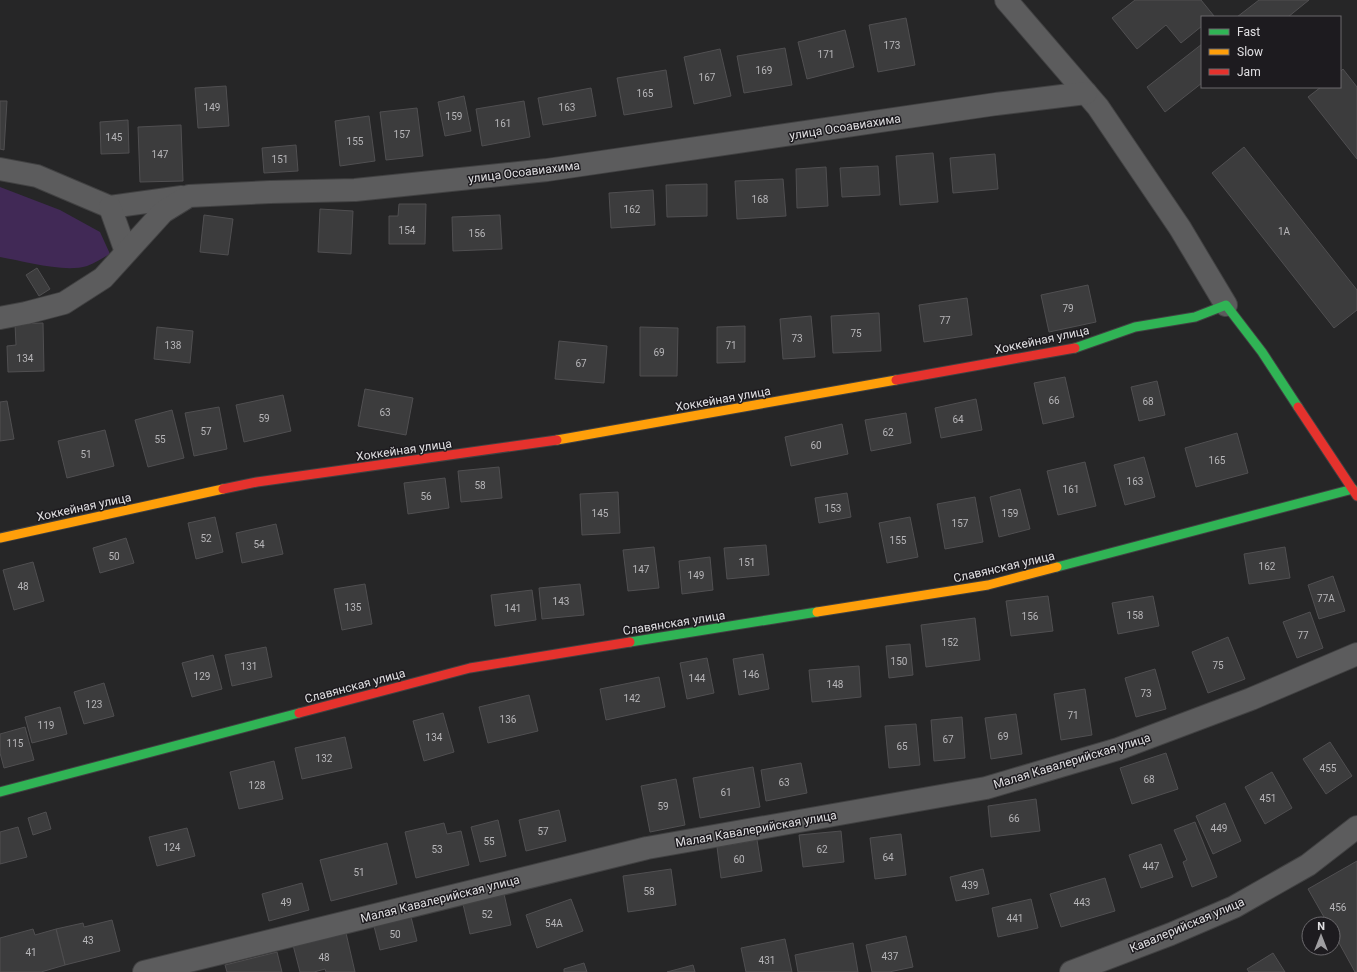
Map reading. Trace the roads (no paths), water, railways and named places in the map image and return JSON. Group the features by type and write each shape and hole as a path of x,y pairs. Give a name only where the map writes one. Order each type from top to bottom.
{"street":[{"path":"1006,0 1102,113 1180,228 1226,305 1262,352 1355,492"},
{"name":"улица Осоавиахима","path":"0,318 26,314 64,303 103,278 164,212 189,196 355,190 547,170 996,104 1086,93"},
{"path":"0,169 37,176 110,207 189,196"},
{"path":"110,207 126,252"},
{"name":"Хоккейная улица","path":"0,538 257,482 567,439 1080,347 1135,327 1195,317 1226,305"},
{"name":"Славянская улица","path":"0,792 470,668 988,585 1355,492"},
{"name":"Малая Кавалерийская улица","path":"144,972 646,848 986,788 1118,749 1250,699 1357,654"},
{"name":"Кавалерийская улица","path":"1071,972 1171,934 1234,907 1308,865 1357,827"}]}
